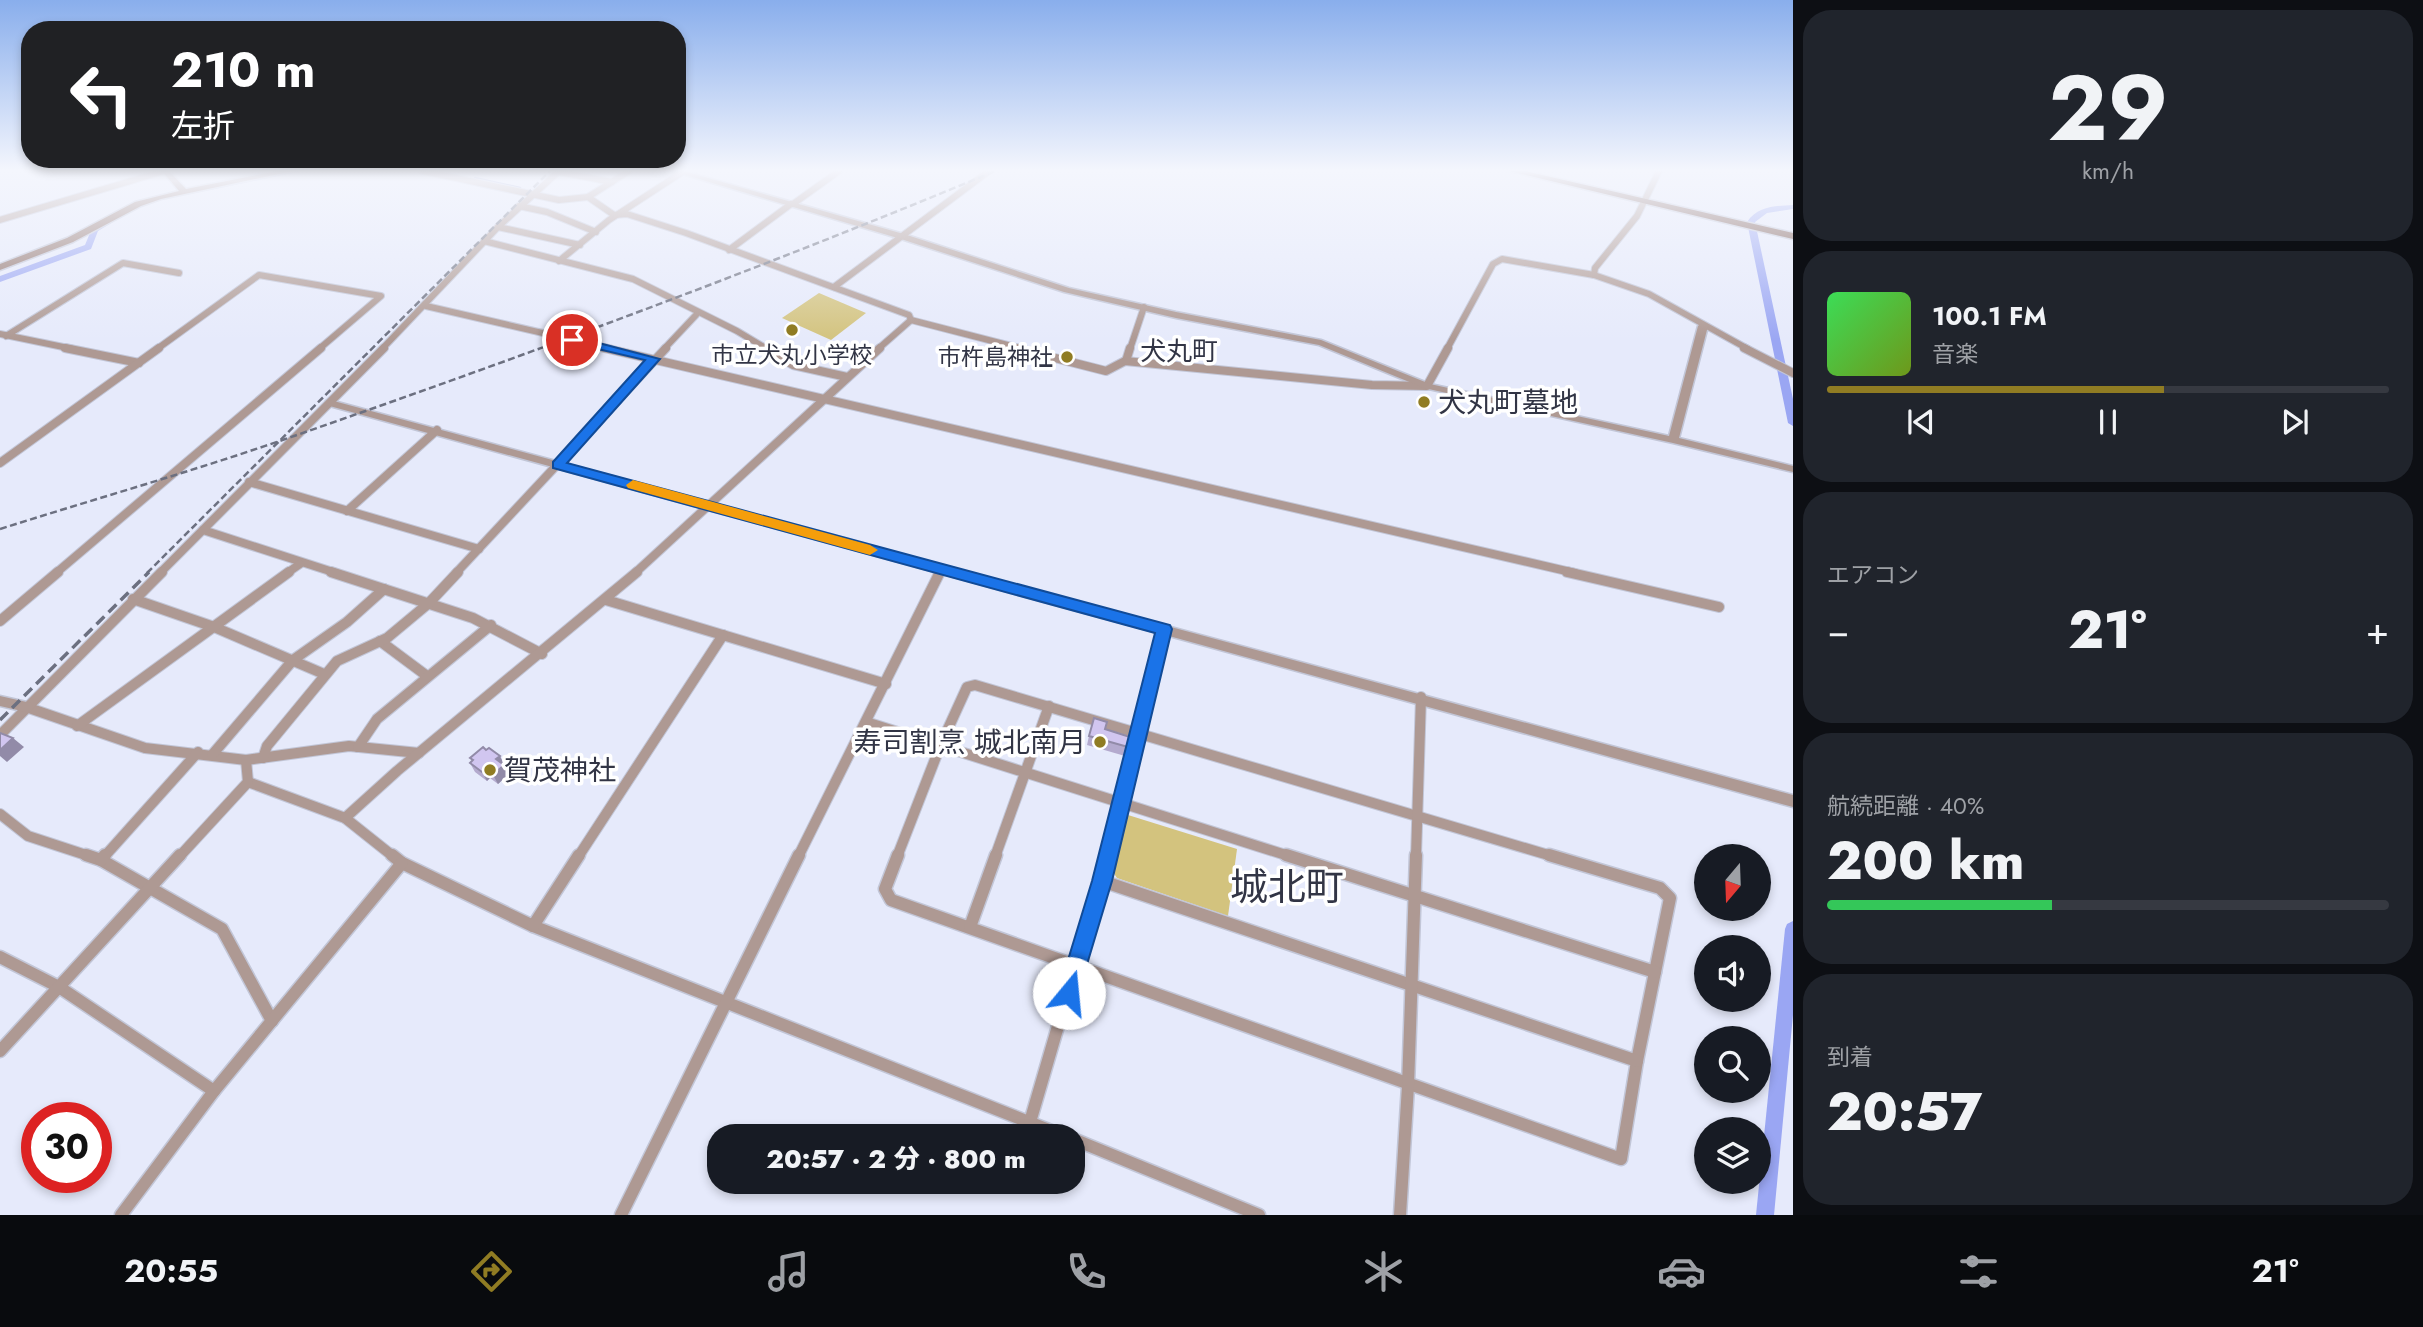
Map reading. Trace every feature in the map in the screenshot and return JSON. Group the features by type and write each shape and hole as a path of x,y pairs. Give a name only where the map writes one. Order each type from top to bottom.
{"main road":[{"path":"0,267 70,240 93,228"},
{"path":"1759,228 1792,235"}],"street":[{"path":"0,735 426,306 497,228"},
{"path":"501,228 580,245"},
{"path":"585,228 596,232"},
{"path":"559,261 602,228"},
{"path":"666,228 909,315 911,320 1106,371 1126,361 1372,385 1427,386"},
{"path":"729,250 760,228"},
{"path":"872,228 1067,290 1321,343 1427,386 1793,469"},
{"path":"834,287 916,228"},
{"path":"1594,275 1595,268 1628,228"},
{"path":"484,241 633,279 737,331 793,365 847,377"},
{"path":"1427,386 1493,264 1502,259 1594,275 1648,294 1793,373"},
{"path":"3,335 122,263 178,273"},
{"path":"0,463 259,275 381,296 0,621"},
{"path":"426,306 1719,607"},
{"path":"1126,361 1144,307"},
{"path":"263,758 267,746 324,674 337,661 380,641 429,603 696,315"},
{"path":"345,818 419,753 606,600 911,320"},
{"path":"1673,440 1703,326"},
{"path":"3,335 139,363"},
{"path":"330,403 1790,800"},
{"path":"347,511 437,430"},
{"path":"249,482 479,549"},
{"path":"203,530 491,625 542,654"},
{"path":"78,726 300,564"},
{"path":"621,1215 724,1002 941,570"},
{"path":"212,755 293,660 347,622 384,589"},
{"path":"133,599 214,627 324,674"},
{"path":"606,600 886,684"},
{"path":"358,747 377,719 491,625"},
{"path":"1030,1122 1102,881 1164,629"},
{"path":"533,926 723,635"},
{"path":"380,641 427,676"},
{"path":"975,685 1049,706 1660,888 1670,898 1637,1061 1621,1159 891,900 884,889 941,744 967,687 975,685"},
{"path":"1400,1215 1410,1085 1420,698"},
{"path":"0,701 26,707 145,748 198,752 246,760 358,747 419,753"},
{"path":"971,927 1049,706"},
{"path":"866,722 1655,972"},
{"path":"101,860 198,752"},
{"path":"0,1051 248,782 246,760"},
{"path":"248,782 345,818 402,863 533,926 1035,1124"},
{"path":"0,814 28,836 101,860 222,929 272,1021"},
{"path":"121,1215 215,1091 402,863"},
{"path":"1102,881 1637,1061"},
{"path":"0,957 59,987 215,1091"},
{"path":"1085,1144 1259,1215"}],"shaded area":[{"path":"819,293 866,313 831,340 782,318"},
{"path":"1128,815 1237,849 1228,916 1117,878 1113,872"}],"building":[{"path":"1094,718 1107,722 1105,729 1130,737 1128,747 1089,736"},
{"path":"0,733 13,738 0,750"},
{"path":"483,747 500,756 496,759 504,765 493,775 485,769 482,772 470,763 473,760 470,758"}],"waterway":[{"path":"0,279 88,247 95,230 99,228"},
{"path":"1752,228 1793,423"},
{"path":"1765,1215 1793,929"}],"railway":[{"path":"280,440 493,228"},
{"path":"280,440 647,309 856,228"},
{"path":"0,529 280,440"},
{"path":"147,573 280,440"},
{"path":"0,720 149,572"}],"slow traffic":[{"path":"633,485 870,550"}],"place":[{"name":"市立犬丸小学校","path":"792,330"},
{"name":"市杵島神社","path":"1067,357"},
{"name":"犬丸町墓地","path":"1424,402"},
{"name":"寿司割烹 城北南月","path":"1100,742"},
{"name":"賀茂神社","path":"490,770"}],"district":[{"name":"犬丸町","path":"1179,351"},
{"name":"城北町","path":"1287,887"}],"route":[{"path":"572,340 654,359 558,465 1164,629 1102,881 1069,993"}]}
